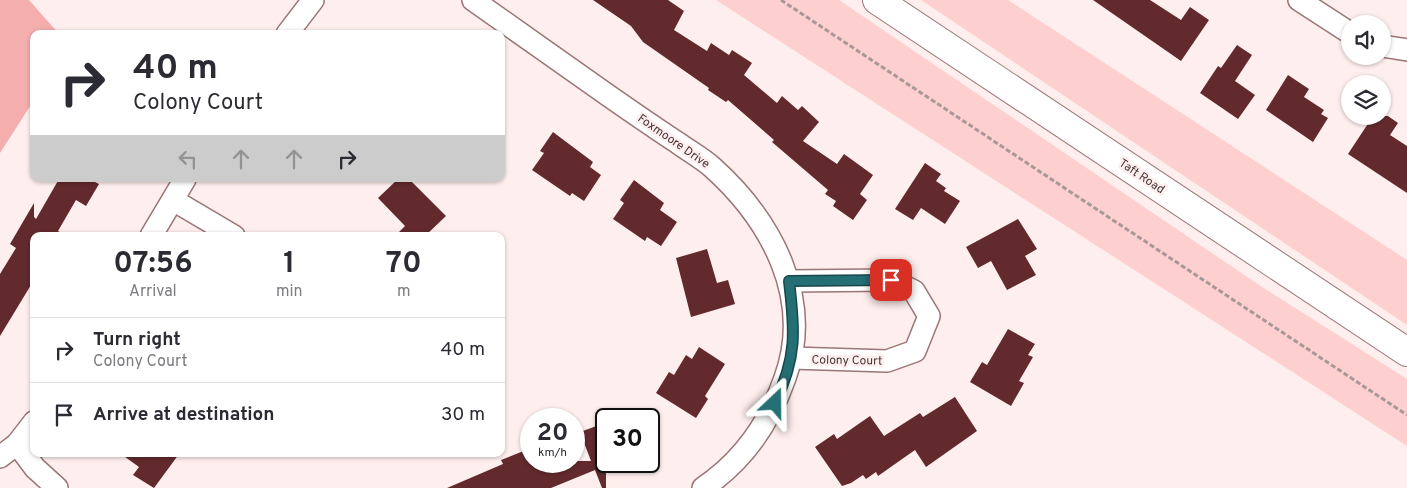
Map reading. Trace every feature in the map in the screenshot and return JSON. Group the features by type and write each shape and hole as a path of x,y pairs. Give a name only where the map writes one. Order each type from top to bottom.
{"street":[{"path":"290,30 313,0"},
{"name":"Foxmoore Drive","path":"473,0 711,166 750,205 764,226 789,281 794,318 792,358 781,390 762,429 727,472 703,488"},
{"name":"Taft Road","path":"877,0 1407,352"},
{"path":"1299,0 1341,28"},
{"path":"1391,47 1407,50"},
{"path":"153,232 183,182"},
{"path":"173,200 227,232"},
{"name":"Colony Court","path":"789,281 891,280 914,291 929,316 914,351 887,362 792,358"},
{"path":"0,457 17,444 30,427"},
{"path":"17,444 35,468 58,488"}],"path":[{"path":"781,0 1407,415"}],"shaded area":[{"path":"0,0 29,0 55,30 30,30 30,106 0,153"},
{"path":"716,0 839,0 1262,287 1407,379 1407,446"},
{"path":"921,0 1008,0 1407,260 1407,325"}],"building":[{"path":"593,0 668,0 684,11 674,30 707,51 711,43 729,55 732,50 752,63 744,75 777,103 782,96 798,110 802,106 819,122 803,141 837,164 844,154 873,175 860,194 867,200 853,220 833,206 836,201 825,194 828,190 772,142 774,140 728,100 726,102 708,90 709,88 643,42 631,26"},
{"path":"1093,0 1150,0 1181,20 1190,7 1209,20 1181,61"},
{"path":"1237,45 1252,55 1235,81 1255,95 1238,119 1200,93 1218,66 1221,68"},
{"path":"1288,75 1309,89 1304,97 1324,110 1321,114 1328,118 1313,142 1266,110"},
{"path":"1391,118 1398,123 1390,135 1407,146 1407,193 1348,154 1367,125 1391,125"},
{"path":"553,132 593,162 590,167 601,175 584,201 572,193 570,196 532,170 544,153 540,151"},
{"path":"925,163 941,174 936,181 946,188 944,191 960,201 945,224 921,208 913,220 895,209"},
{"path":"634,180 664,203 660,210 677,222 661,246 647,237 645,241 613,219 624,203 620,200"},
{"path":"57,182 95,182 99,184 86,206 76,200 58,231 60,232 30,232 30,287 0,336 0,274 16,248 10,244 34,203 34,217 36,219"},
{"path":"395,182 412,182 446,216 429,232 399,232 405,226 378,198"},
{"path":"1018,219 1037,249 1025,256 1036,275 1007,290 991,261 978,268 966,247"},
{"path":"707,249 717,283 728,280 735,304 691,317 676,258"},
{"path":"1008,329 1035,344 1028,355 1033,357 1019,381 1024,383 1011,406 970,382 982,362 987,365"},
{"path":"699,347 725,364 705,396 708,399 696,418 656,393 669,372 674,375 686,355 692,359"},
{"path":"955,397 977,431 926,467 915,450 878,476 876,472 866,479 863,475 851,483 842,486 815,447 834,434 837,439 870,416 884,436 920,413 923,417"},
{"path":"595,427 595,470 551,488 447,488 503,464 501,460 520,452 520,473 585,473 585,461 591,461 585,445 585,430"},
{"path":"125,457 177,457 154,488 133,475 139,467"},
{"path":"596,473 606,473 606,488 602,488"}],"route":[{"path":"775,403 792,358 794,318 789,281 891,280"}]}
